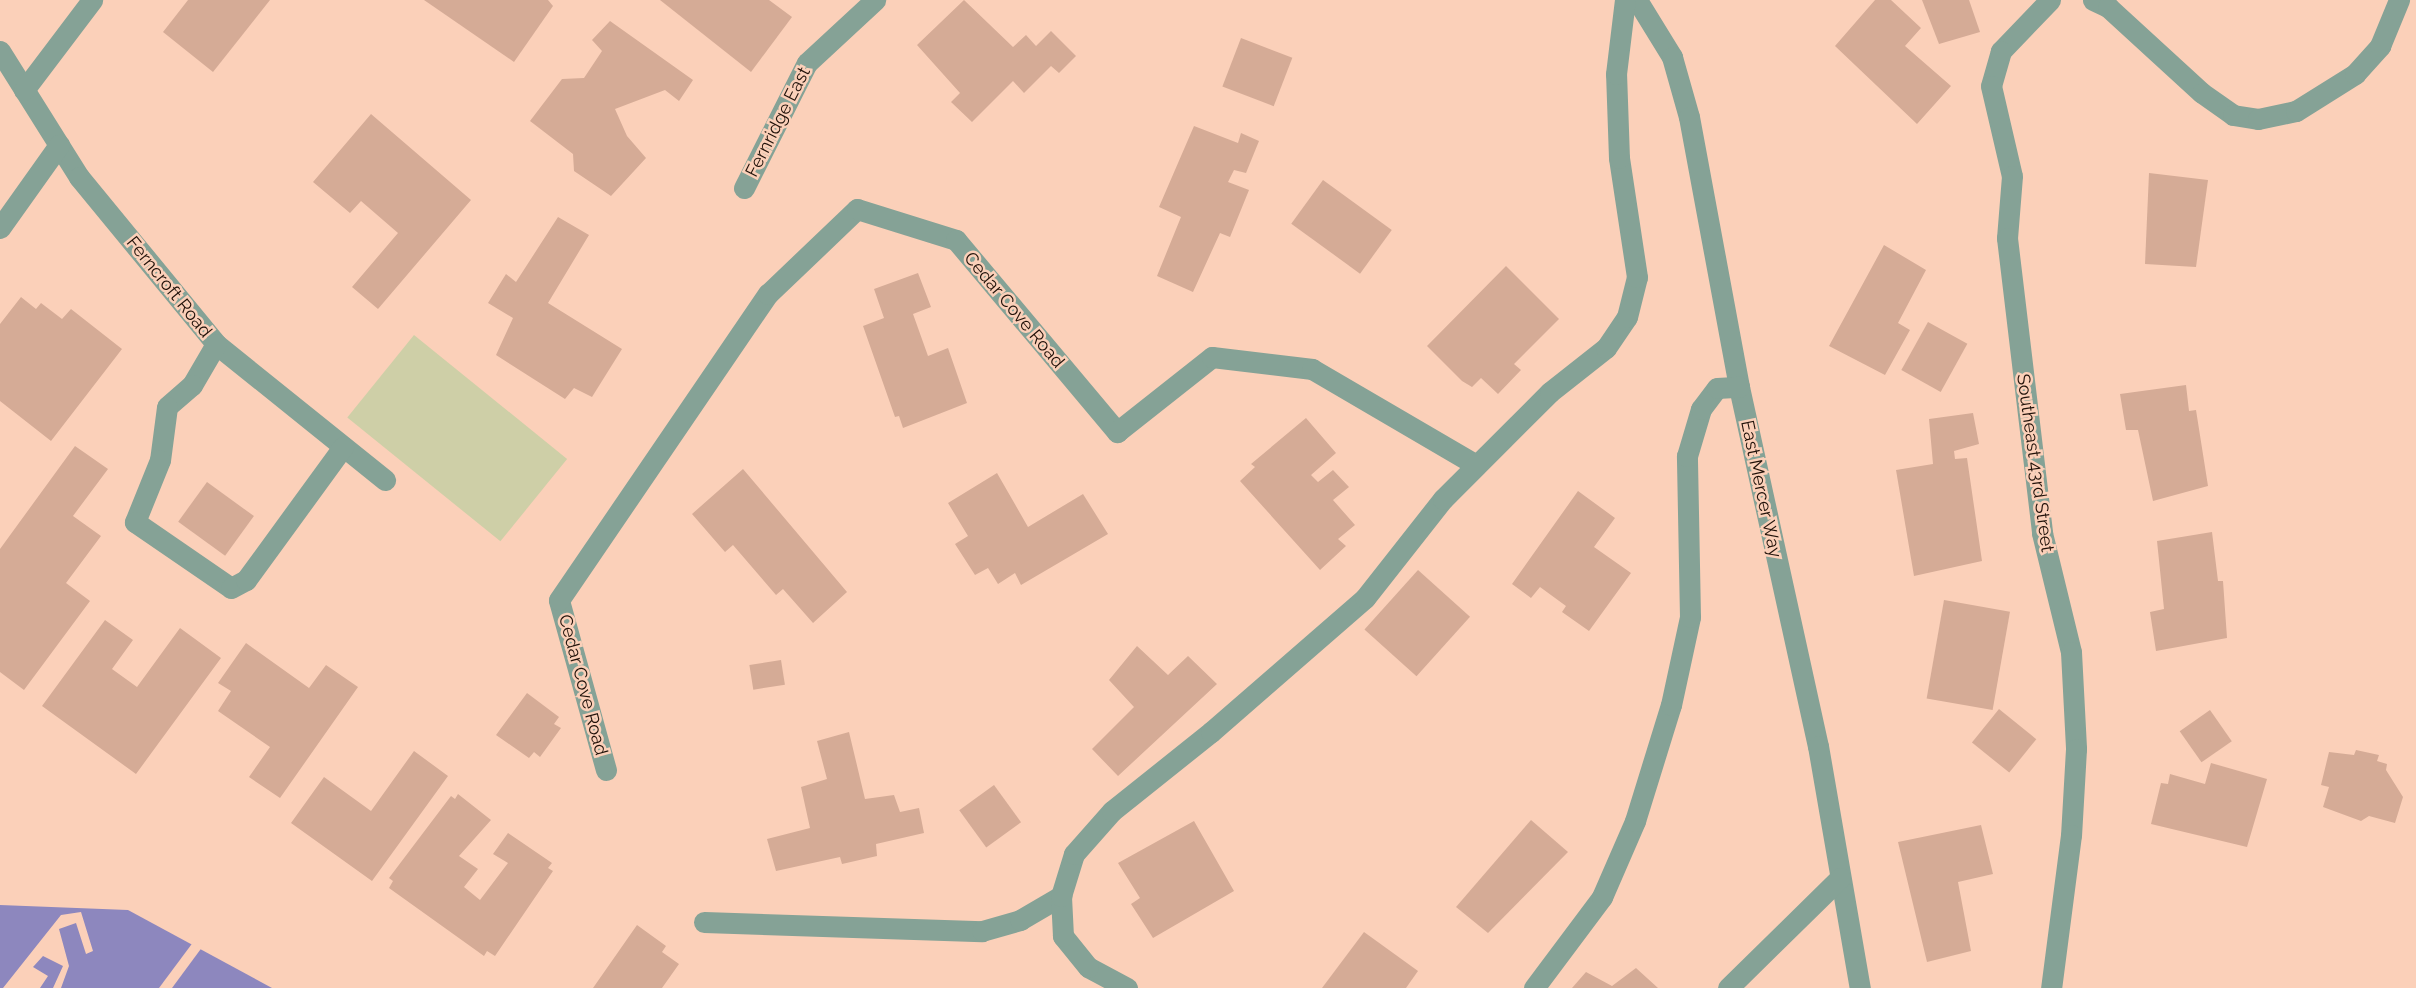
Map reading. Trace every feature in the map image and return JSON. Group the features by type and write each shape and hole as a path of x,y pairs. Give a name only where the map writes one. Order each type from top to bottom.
{"street":[{"path":"24,90 92,0"},
{"name":"Fernridge East","path":"744,188 807,63 875,0"},
{"path":"1127,988 1088,967 1063,936 1061,896 1074,854 1112,811 1222,723 1365,598 1443,499 1550,392 1606,348 1627,317 1637,277 1619,158 1615,74 1625,0"},
{"name":"East Mercer Way","path":"1637,0 1672,57 1689,117 1739,387 1818,746 1860,988"},
{"name":"Southeast 43rd Street","path":"2050,0 2001,51 1991,86 2012,176 2007,238 2042,533 2071,666 2076,749 2071,835 2051,988"},
{"path":"2094,0 2108,7 2202,93 2234,115 2258,119 2296,111 2355,74 2380,46 2399,0"},
{"name":"Ferncroft Road","path":"0,51 79,177 216,344 385,480"},
{"path":"0,228 59,145"},
{"name":"Cedar Cove Road","path":"606,770 559,600 768,294 857,209 957,240 1117,432 1212,357 1312,369 1476,465"},
{"path":"216,344 192,385 167,407 160,460 135,522 231,588 246,580 344,447"},
{"path":"1534,988 1602,897 1635,821 1671,705 1690,617 1688,456 1701,409 1717,388 1739,387"},
{"path":"1728,988 1840,878"},
{"path":"704,922 982,931 1020,920 1061,896"}],"green space":[{"path":"414,335 567,459 500,541 347,417"}],"shaded area":[{"path":"0,905 128,910 272,988 0,988"}],"pier":[{"path":"81,912 93,951 86,954 76,923 59,929 69,966 61,988 53,988 63,966 43,956 33,967 48,976 40,988 3,988 61,915"},
{"path":"194,941 203,946 172,988 159,988"}],"building":[{"path":"188,0 270,0 213,72 163,32"},
{"path":"424,0 548,0 553,6 514,62"},
{"path":"660,0 769,0 792,17 751,72"},
{"path":"964,0 1013,47 1026,35 1036,46 1051,31 1076,56 1059,73 1051,66 1024,93 1013,81 972,122 951,102 960,93 917,45"},
{"path":"1875,0 1891,0 1921,28 1905,46 1951,86 1917,124 1835,46"},
{"path":"1922,0 1969,0 1980,32 1939,44"},
{"path":"610,21 693,80 679,101 665,90 615,109 627,136 646,158 611,196 574,171 573,154 530,121 562,79 584,78 602,51 592,40"},
{"path":"1241,38 1292,58 1274,106 1222,87"},
{"path":"371,114 471,200 378,309 352,287 398,233 361,201 350,213 313,182"},
{"path":"1194,126 1238,143 1241,133 1259,141 1246,173 1234,170 1228,182 1249,190 1230,237 1220,233 1193,292 1157,276 1181,217 1159,207"},
{"path":"2149,173 2208,180 2196,267 2145,264"},
{"path":"1323,180 1392,230 1360,274 1291,224"},
{"path":"558,217 589,235 548,303 622,349 592,397 574,388 565,399 496,355 513,318 488,303 506,274 516,282"},
{"path":"1884,245 1926,270 1898,323 1910,330 1885,375 1829,346"},
{"path":"1506,266 1559,319 1514,364 1521,370 1498,394 1481,378 1472,387 1462,381 1427,346"},
{"path":"918,273 931,307 913,314 928,356 948,348 967,403 903,428 899,416 895,417 863,326 884,318 874,289"},
{"path":"21,297 36,309 41,303 62,319 71,309 122,349 51,441 0,401 0,324"},
{"path":"1928,322 1967,344 1941,392 1901,370"},
{"path":"2186,385 2189,411 2196,410 2208,486 2153,501 2138,430 2126,430 2120,394"},
{"path":"1973,413 1979,444 1954,451 1955,459 1967,458 1982,561 1914,576 1896,470 1933,464 1929,419"},
{"path":"1306,418 1336,453 1311,475 1318,482 1333,470 1349,487 1333,500 1355,525 1338,539 1346,546 1320,570 1240,481 1255,467 1251,464"},
{"path":"75,446 108,469 73,516 101,536 66,583 90,601 24,690 0,672 0,549"},
{"path":"743,469 847,592 813,623 783,589 776,595 733,545 725,552 692,514"},
{"path":"997,473 1028,527 1083,494 1108,534 1021,585 1015,573 998,584 988,568 975,575 955,544 968,536 948,503"},
{"path":"207,482 254,516 225,556 178,522"},
{"path":"1578,491 1615,518 1594,547 1631,573 1589,631 1562,612 1566,606 1540,587 1531,598 1512,584"},
{"path":"2212,532 2218,581 2223,581 2227,638 2156,651 2150,612 2164,609 2157,541"},
{"path":"1418,570 1470,617 1416,676 1364,629"},
{"path":"1944,600 2010,612 1993,710 1927,698"},
{"path":"105,620 133,640 112,669 137,687 180,628 221,658 136,774 42,706"},
{"path":"246,643 309,688 326,665 358,687 280,798 249,777 270,747 218,711 231,691 218,683"},
{"path":"1137,646 1168,675 1188,656 1217,684 1118,776 1092,749 1134,707 1109,680"},
{"path":"781,660 785,685 753,690 749,665"},
{"path":"527,693 559,717 554,724 561,728 540,757 534,752 529,758 496,735"},
{"path":"1999,709 2036,739 2009,773 1972,742"},
{"path":"2210,710 2232,741 2201,762 2180,731"},
{"path":"849,732 865,799 894,795 900,812 919,808 924,833 876,844 877,856 842,864 840,857 776,871 767,839 810,828 801,787 827,779 817,741"},
{"path":"2356,750 2379,755 2377,761 2387,764 2386,770 2403,797 2395,823 2369,816 2361,821 2323,807 2329,787 2321,785 2329,752 2354,755"},
{"path":"414,751 448,776 372,881 291,823 324,777 371,811"},
{"path":"2211,763 2267,779 2247,847 2151,824 2161,783 2168,784 2170,774 2205,784"},
{"path":"994,785 1021,822 986,847 959,810"},
{"path":"458,794 491,820 459,856 478,869 464,887 480,900 508,863 493,854 508,833 552,863 548,868 553,871 495,956 487,951 484,956 389,888 393,881 389,878 451,796 455,799"},
{"path":"1531,820 1568,852 1488,933 1456,907"},
{"path":"1194,821 1234,891 1153,938 1131,904 1140,898 1118,863"},
{"path":"1981,825 1993,874 1958,882 1971,951 1927,962 1898,842"},
{"path":"637,925 666,946 662,952 679,964 662,988 593,988"},
{"path":"1364,932 1418,971 1406,988 1322,988"},
{"path":"1636,968 1658,988 1572,988 1586,972 1612,986"}]}
